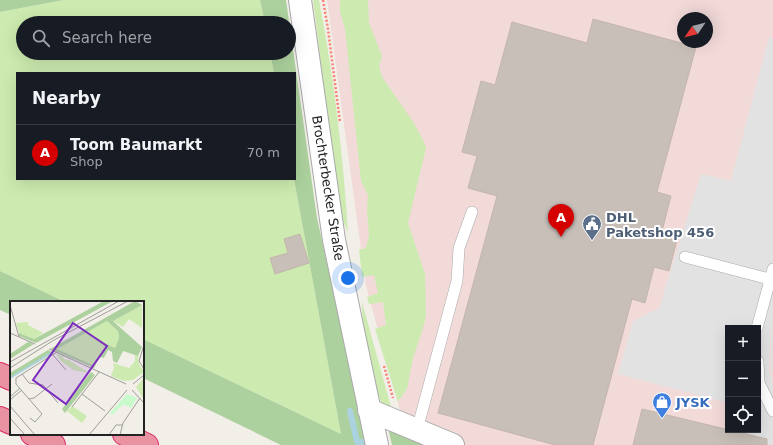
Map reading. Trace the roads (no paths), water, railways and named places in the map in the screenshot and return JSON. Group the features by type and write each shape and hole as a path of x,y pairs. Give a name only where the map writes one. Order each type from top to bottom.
{"highway":[{"path":"0,374 10,379"},
{"path":"0,418 10,423"},
{"path":"34,435 54,445"},
{"path":"126,435 147,445"}],"street":[{"name":"Brochterbecker Straße","path":"300,0 334,240 377,445"},
{"path":"369,410 453,445"}],"lane":[{"path":"409,426 457,281 459,248 472,212"},
{"path":"685,257 772,276 758,325"},
{"path":"761,387 773,411"}],"waterway":[{"path":"350,411 357,442 362,442"}],"place":[{"name":"Toom Baumarkt","path":"561,237"},
{"name":"DHL Paketshop 456","path":"592,241"},
{"name":"JYSK","path":"662,419"}]}
